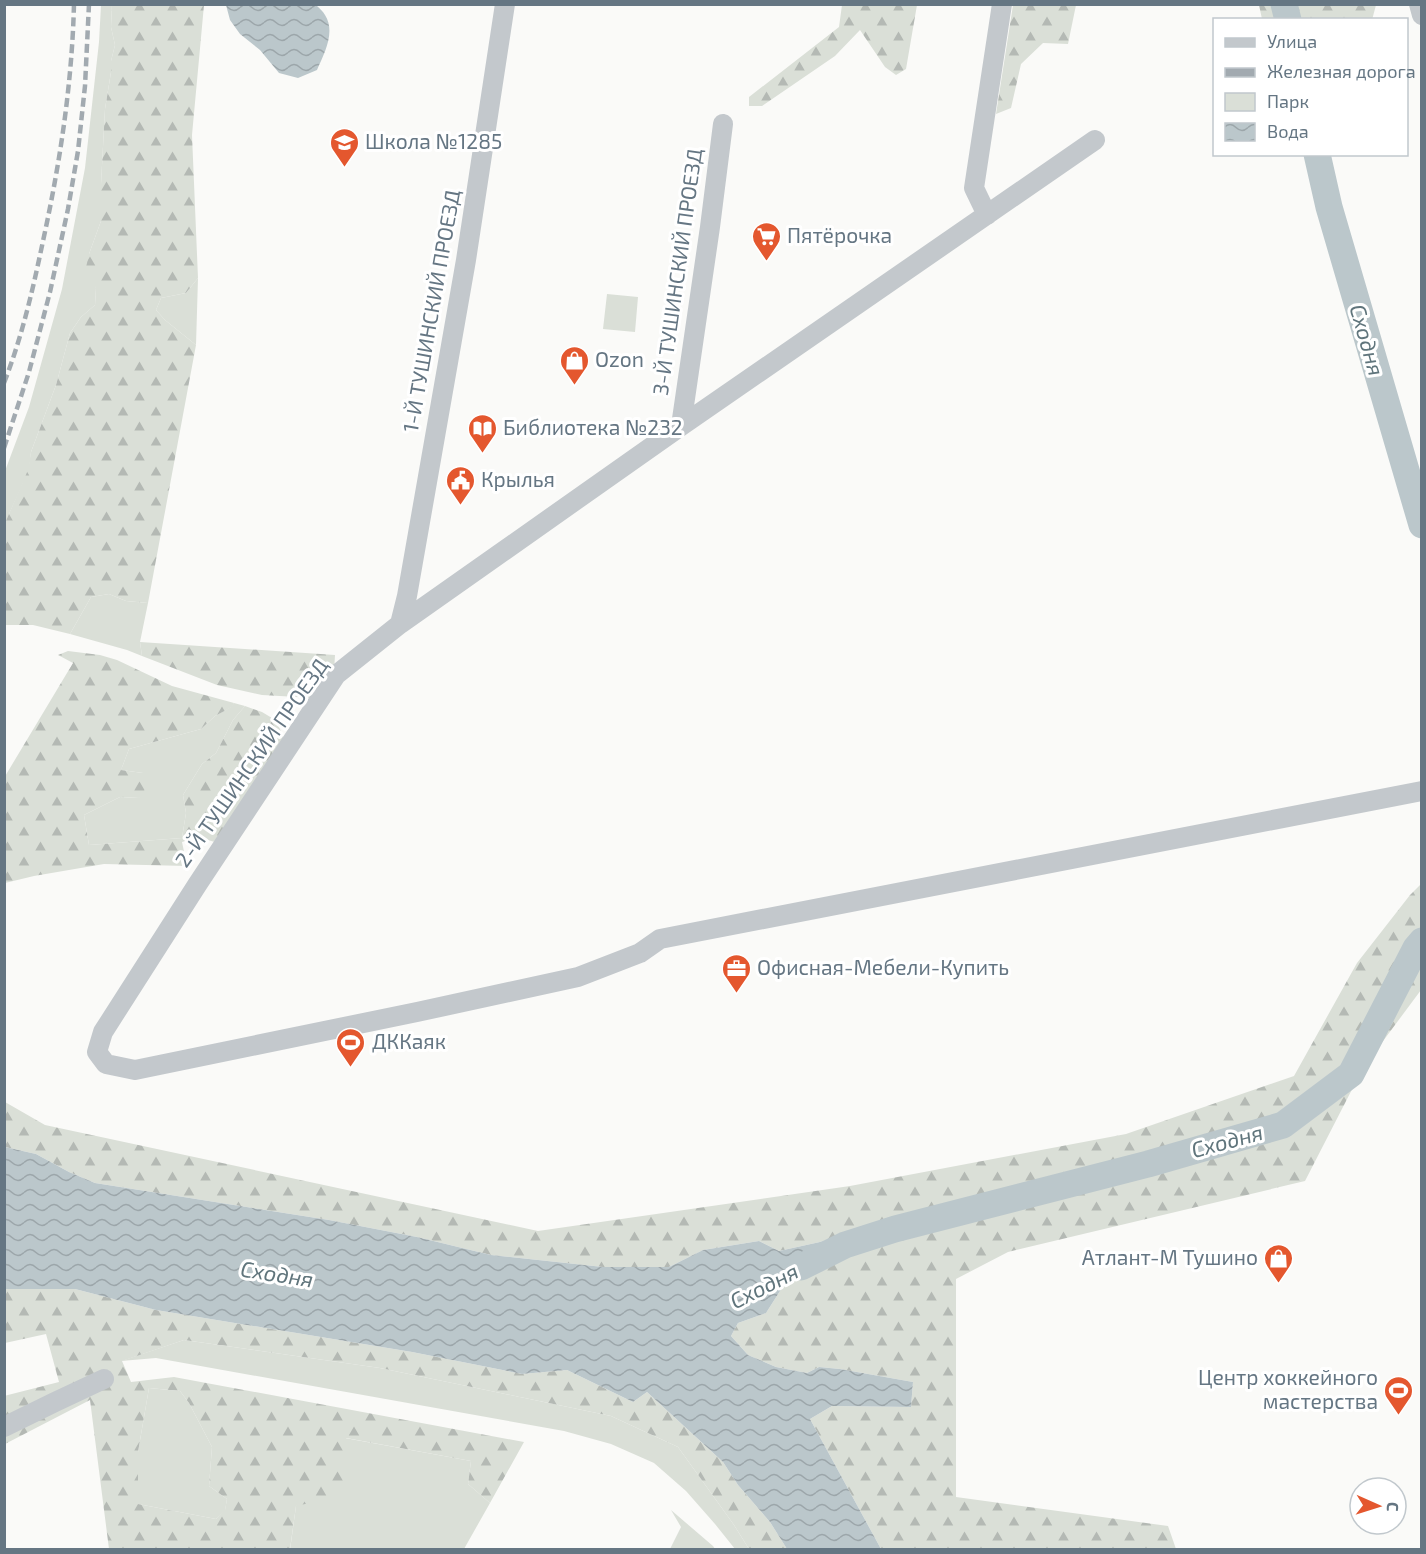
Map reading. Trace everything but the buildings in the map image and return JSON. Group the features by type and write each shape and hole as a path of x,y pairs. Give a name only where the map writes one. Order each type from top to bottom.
{"street":[{"name":"1-Й ТУШИНСКИЙ ПРОЕЗД","path":"400,624 411,574 466,260 505,4"},
{"path":"987,215 974,188 1002,4"},
{"path":"1419,4 1422,15"},
{"name":"3-Й ТУШИНСКИЙ ПРОЕЗД","path":"681,426 723,124"},
{"name":"2-Й ТУШИНСКИЙ ПРОЕЗД","path":"1095,140 681,426 400,624 336,675 103,1032 97,1052 106,1064 135,1070 578,977 640,953 660,939 1422,791"},
{"path":"4,1427 104,1379"}],"green space":[{"path":"1259,4 1376,5 1373,18 1262,18"},
{"path":"101,5 112,5 111,27 115,45 105,109 101,221 89,254 96,288 95,305 81,317 70,333 56,385 31,452 29,470 5,523 5,471 29,407 62,289 85,168"},
{"path":"112,5 204,5 192,135 198,278 186,293 161,298 156,310 196,345 148,603 126,601 109,594 91,597 70,634 33,625 5,625 5,523 28,470 31,452 56,385 70,333 81,317 95,305 96,288 85,272 101,221 105,109 115,45 111,27"},
{"path":"842,5 917,5 906,69 896,75 885,67 860,30 835,56 762,106 749,106 749,97 839,27"},
{"path":"1013,5 1076,5 1068,44 1043,43 1021,64 1011,108 996,114"},
{"path":"198,278 196,345 156,310 161,298 186,293"},
{"path":"607,294 638,297 635,332 603,329"},
{"path":"109,594 126,601 148,603 140,642 142,656 70,634 91,597"},
{"path":"140,642 335,655 334,672 315,698 262,695 217,685 142,656"},
{"path":"68,651 100,655 117,660 172,686 234,703 232,707 215,716 201,729 129,749 121,770 143,773 150,783 139,798 120,797 84,815 89,845 182,838 186,813 183,795 202,764 216,753 233,720 245,706 277,721 284,740 218,843 198,837 182,842 187,866 104,864 5,883 4,778 73,663 58,655"},
{"path":"234,703 245,706 233,720 216,753 202,764 183,795 186,813 182,838 89,845 84,815 120,797 139,798 143,773 121,770 129,749 201,729"},
{"path":"1421,884 1421,990 1363,1068 1305,1181 1008,1252 956,1279 956,1497 1168,1526 1176,1549 881,1549 810,1419 832,1406 911,1407 913,1382 840,1369 819,1367 807,1373 776,1367 748,1355 731,1336 738,1323 766,1313 787,1280 838,1262 829,1240 779,1251 759,1241 703,1250 669,1267 603,1267 491,1255 417,1237 329,1220 95,1183 36,1154 5,1147 5,1102 45,1125 538,1231 850,1186 1126,1134 1294,1076 1357,963"},
{"path":"5,1289 75,1289 156,1310 412,1352 522,1374 567,1370 633,1402 647,1392 723,1462 738,1485 770,1522 787,1549 749,1549 678,1447 611,1416 380,1368 184,1340 122,1361 131,1382 174,1377 524,1442 490,1503 468,1484 471,1461 346,1438 346,1495 296,1506 290,1549 109,1549 90,1400 5,1444 4,1396 59,1382 46,1334 5,1343","holes":["149,1388 180,1391 189,1403 212,1447 209,1486 227,1499 225,1510 216,1519 138,1504 138,1452"]},
{"path":"184,1340 380,1368 611,1416 678,1447 749,1549 735,1549 686,1491 654,1463 611,1444 564,1431 156,1358 121,1361"},
{"path":"149,1388 180,1391 189,1403 212,1447 209,1486 227,1499 225,1511 216,1519 138,1504 138,1452"},
{"path":"345,1438 471,1461 468,1484 490,1503 464,1549 290,1550 296,1506"},
{"path":"671,1510 715,1549 670,1549 681,1527"}],"water":[{"path":"226,5 316,5 325,15 329,29 328,43 317,70 298,78 279,73 260,50 240,34 230,20"},
{"path":"5,1147 36,1154 95,1183 329,1220 417,1237 491,1255 603,1267 669,1267 703,1250 759,1241 779,1251 829,1240 838,1262 787,1280 766,1313 738,1323 731,1336 748,1355 776,1367 807,1373 819,1367 840,1369 913,1382 911,1407 832,1406 810,1419 881,1549 787,1549 770,1522 738,1485 723,1462 647,1392 633,1402 567,1370 522,1374 412,1352 156,1310 75,1289 5,1289"}],"waterway":[{"name":"Сходня","path":"1284,4 1288,18"},
{"name":"Сходня","path":"1317,156 1329,207 1422,525"},
{"name":"Сходня","path":"801,1267 845,1245 895,1229 1148,1164 1283,1125 1351,1074 1416,948 1422,941"}],"railway":[{"path":"4,383 26,313 55,182 68,94 74,4"},
{"path":"4,448 29,372 50,292 68,209 78,151 85,86 89,4"}],"place":[{"name":"Школа №1285","path":"344,168"},
{"name":"Пятёрочка","path":"766,262"},
{"name":"Ozon","path":"574,386"},
{"name":"Библиотека №232","path":"482,454"},
{"name":"Крылья","path":"460,506"},
{"name":"Офисная-Мебели-Купить","path":"736,994"},
{"name":"ДККаяк","path":"351,1068"},
{"name":"Атлант-М Тушино","path":"1279,1284"},
{"name":"Центр хоккейного мастерства","path":"1399,1416"}]}
